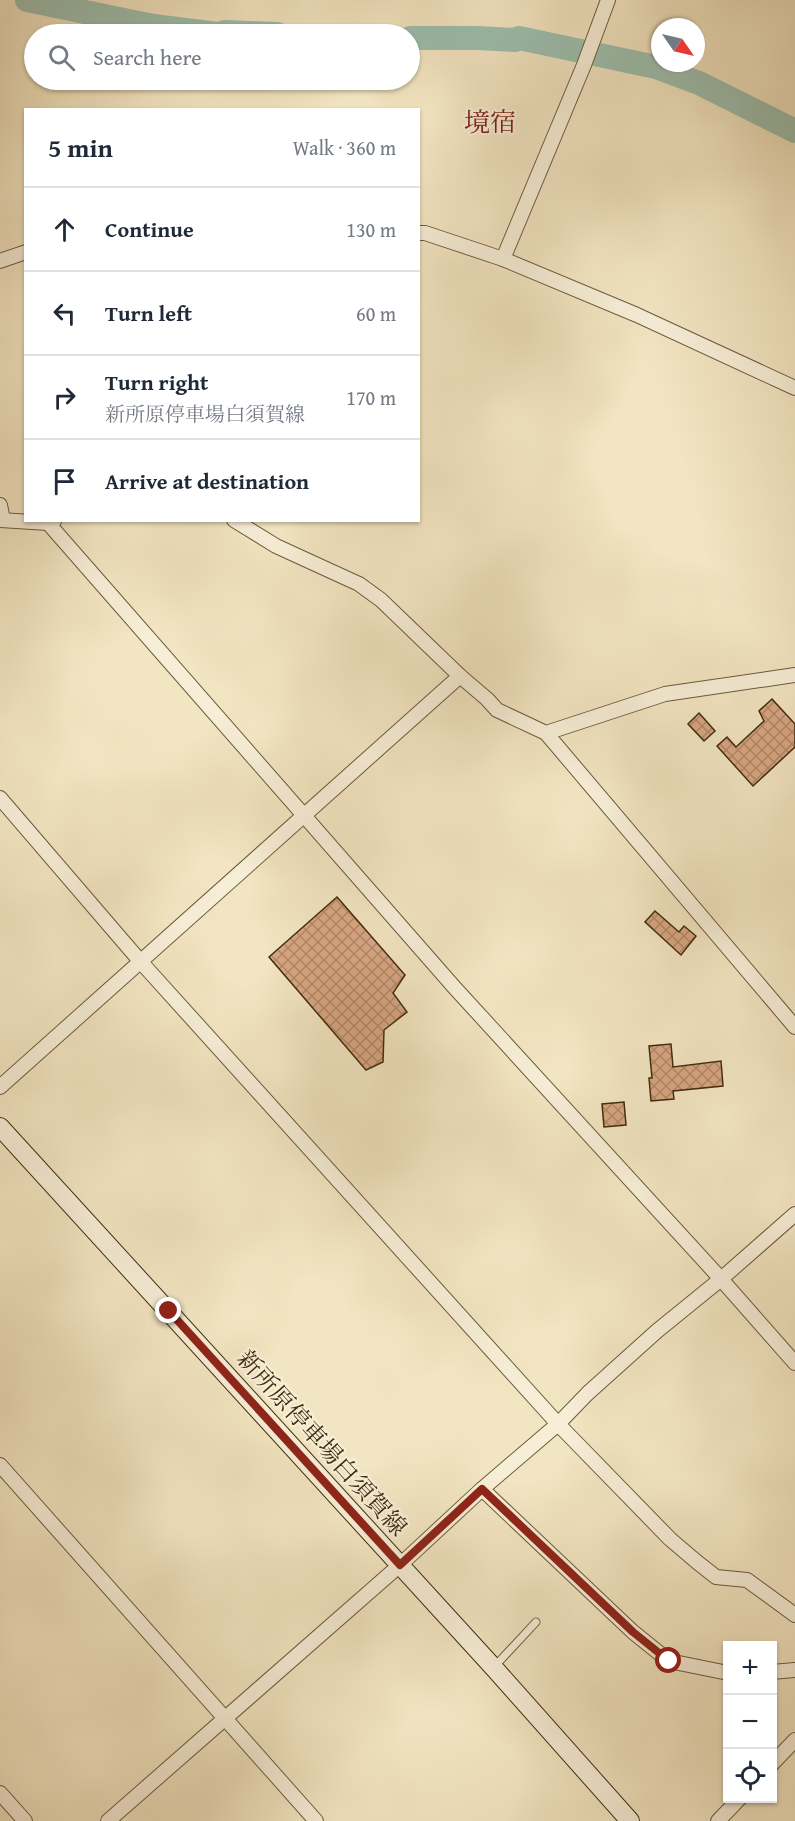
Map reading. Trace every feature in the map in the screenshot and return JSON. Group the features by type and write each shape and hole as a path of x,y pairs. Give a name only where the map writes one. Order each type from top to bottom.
{"main road":[{"name":"新所原停車場白須賀線","path":"0,1127 494,1668 630,1821"}],"street":[{"path":"503,259 584,65 608,0"},
{"path":"420,233 503,259 637,315 795,388"},
{"path":"0,261 24,253"},
{"path":"0,505 2,520 24,521"},
{"path":"52,522 454,987 795,1363"},
{"path":"237,522 276,546 359,584 381,600 497,710 546,733 795,1027"},
{"path":"0,1087 460,676"},
{"path":"546,733 665,694 793,679"},
{"path":"0,798 140,961 558,1424 670,1539 716,1577 747,1580 795,1614"},
{"path":"108,1821 558,1424 588,1393 657,1331 795,1214"},
{"path":"0,1464 316,1821"},
{"path":"482,1489 633,1632 669,1661 723,1672"},
{"path":"777,1672 795,1670"},
{"path":"777,1759 795,1740"},
{"path":"0,1793 25,1821"},
{"path":"718,1821 735,1803"}],"lane":[{"path":"494,1668 536,1622"}],"building":[{"path":"772,699 795,724 795,747 753,786 717,746 727,737 736,747 764,721 759,711"},
{"path":"699,713 715,731 704,741 688,724"},
{"path":"337,897 405,975 393,993 407,1012 384,1030 383,1062 366,1070 269,957"},
{"path":"655,911 679,932 684,926 696,936 681,955 645,922"},
{"path":"671,1044 673,1067 721,1061 723,1086 673,1091 674,1099 651,1101 649,1078 652,1078 649,1046"},
{"path":"624,1102 626,1125 604,1127 602,1104"}],"waterway":[{"path":"27,0 143,24"},
{"path":"420,38 515,40 519,38 656,67 699,83 795,131"}],"district":[{"name":"境宿","path":"490,122"}],"route":[{"path":"169,1311 400,1565 482,1489 633,1632 669,1661"}]}
